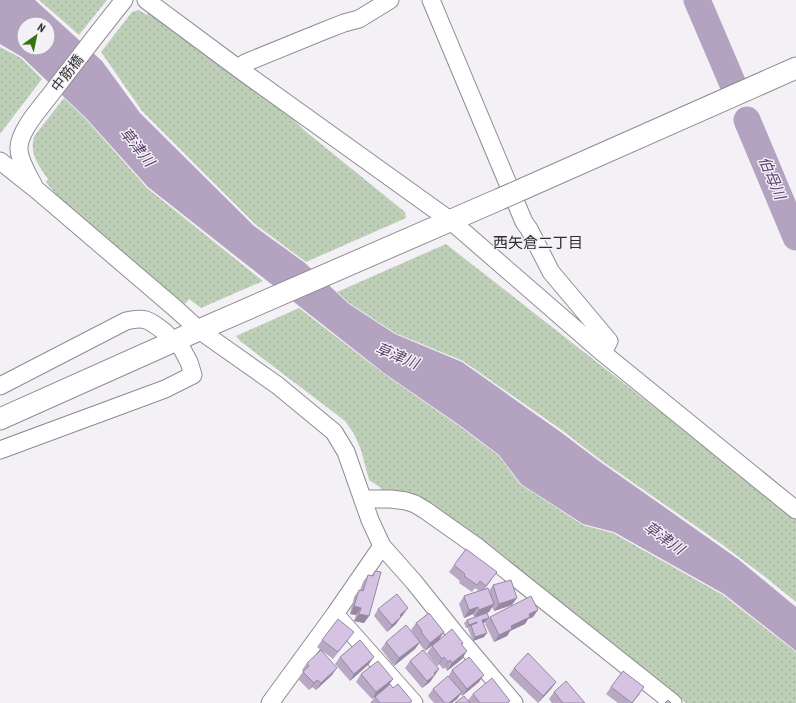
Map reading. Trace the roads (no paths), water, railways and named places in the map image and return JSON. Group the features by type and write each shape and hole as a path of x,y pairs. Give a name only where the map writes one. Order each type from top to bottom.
{"street":[{"path":"146,0 242,66 451,221 606,347 796,510"},
{"path":"159,0 242,60 242,66"},
{"path":"242,66 326,30 359,19 390,0"},
{"path":"431,0 524,222 551,272 606,347 626,360 796,499"},
{"name":"中筋橋","path":"38,191 24,167 18,148 22,135 28,125 123,1"},
{"path":"0,419 796,68"},
{"path":"0,161 38,191 199,330 277,385 334,432 346,452 370,520 382,546 414,582 514,703"},
{"path":"0,386 126,321 137,319 149,321 166,333"},
{"path":"0,450 166,389 193,375 189,362 182,349"},
{"path":"363,500 391,499 406,501 425,510 476,546 664,700"},
{"path":"270,703 335,614 382,546"},
{"path":"335,614 414,703"}],"water":[{"path":"0,0 35,0 53,16 16,16 16,53 0,44"},
{"name":"草津川","path":"56,19 102,61 140,113 254,226 305,263 349,304 395,334 462,362 738,559 796,607 796,651 724,594 614,532 583,524 521,484 499,455 462,427 384,373 148,187 86,118 20,56 56,56"}],"waterway":[{"name":"伯母川","path":"697,0 732,82"},
{"name":"伯母川","path":"747,120 796,237"}],"district":[{"name":"西矢倉二丁目","path":"538,243"}]}
